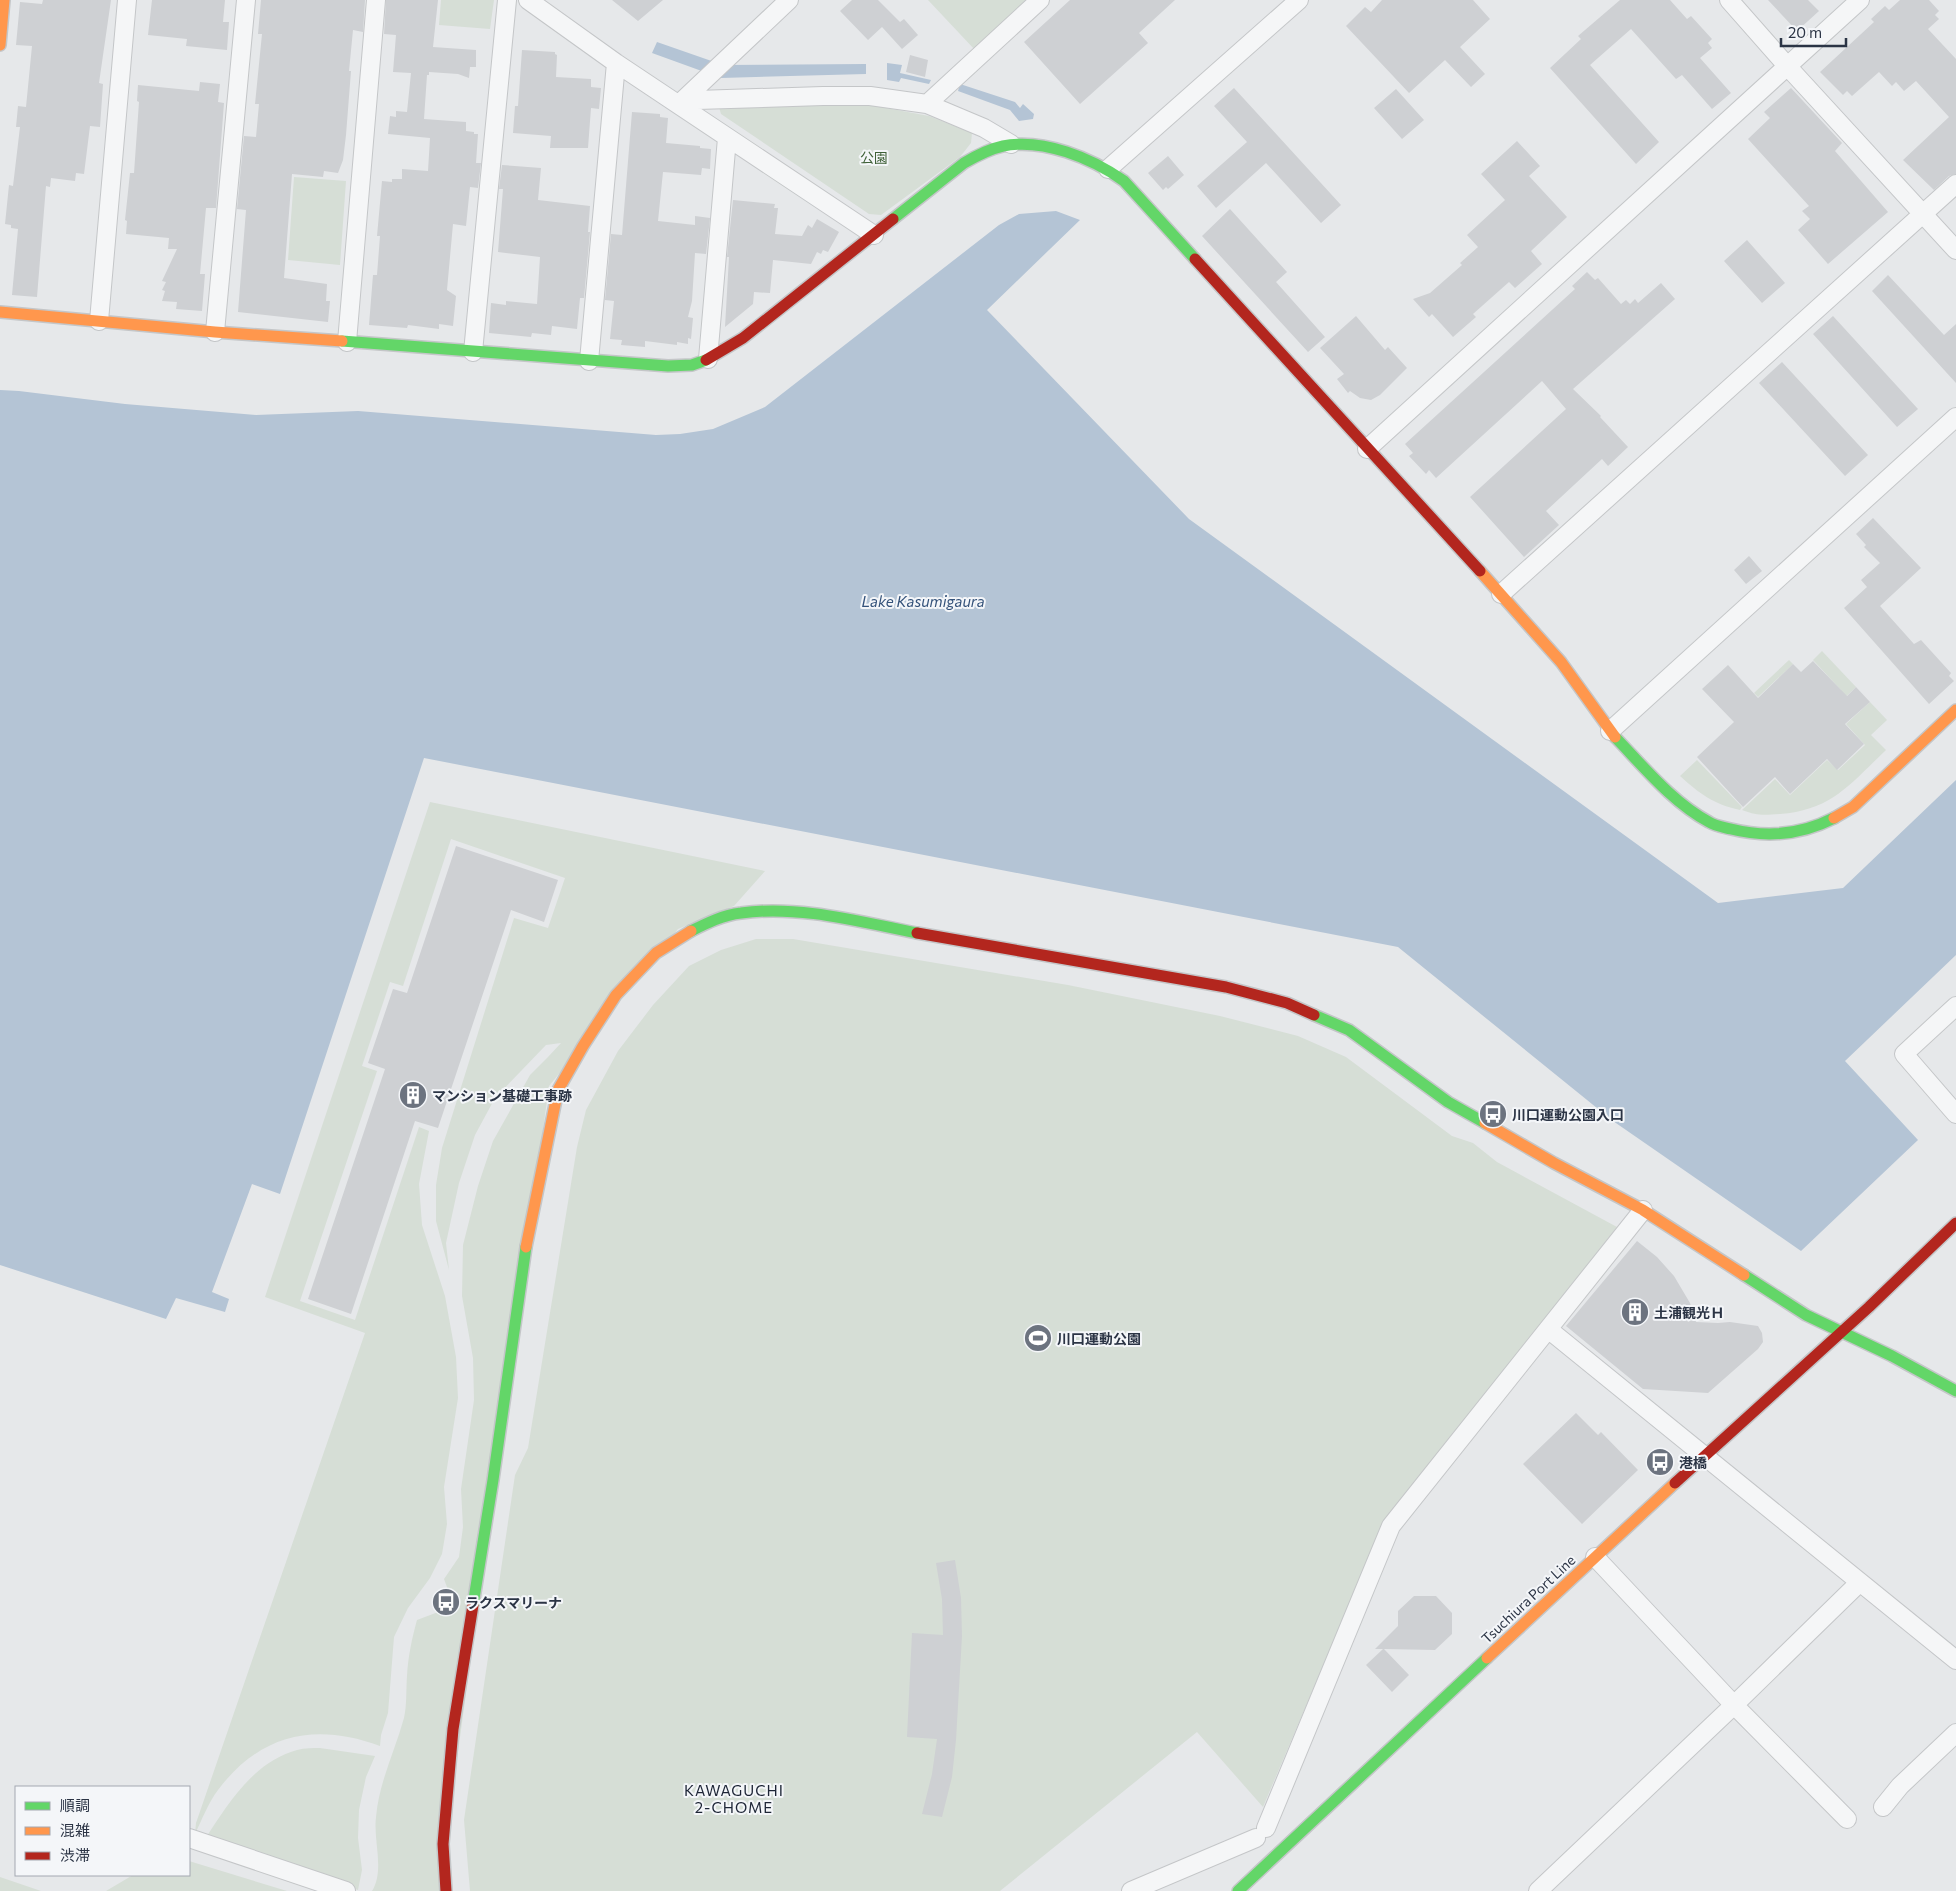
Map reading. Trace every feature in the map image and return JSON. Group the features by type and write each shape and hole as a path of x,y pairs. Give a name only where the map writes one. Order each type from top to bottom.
{"street":[{"path":"0,45 4,0"},
{"path":"99,322 127,0"},
{"path":"215,332 246,0"},
{"path":"346,342 376,0"},
{"path":"473,352 507,0"},
{"path":"679,104 789,0"},
{"path":"927,104 1040,0"},
{"path":"1108,169 1299,0"},
{"path":"1728,0 1956,250"},
{"path":"1367,449 1860,0"},
{"path":"540,3 616,63 874,235"},
{"path":"589,361 616,63"},
{"path":"679,104 697,100 870,96 927,104 984,128 1012,144"},
{"path":"708,359 727,138"},
{"path":"0,312 215,332 589,361 668,366 692,365 708,359 743,338 964,163 987,150 1012,144 1058,149 1088,159 1108,169 1124,181 1561,662 1610,731 1656,780 1678,800 1710,823 1747,834 1776,835 1804,831 1832,819 1853,807 1956,710"},
{"path":"1500,594 1956,184"},
{"path":"1610,731 1956,417"},
{"path":"446,1891 443,1844 453,1729 493,1480 527,1243 558,1090 583,1046 616,995 656,953 682,935 713,920 740,913 773,910 815,914 1012,951 1226,987 1287,1003 1349,1030 1448,1102 1554,1163 1643,1210 1800,1312 1892,1356 1956,1391"},
{"path":"1956,1006 1904,1054 1956,1114"},
{"path":"1131,1891 1261,1833 1391,1526 1643,1210"},
{"name":"Tsuchiura Port Line","path":"1238,1891 1704,1455 1841,1332 1956,1223"},
{"path":"1548,1329 1956,1660"},
{"path":"1595,1558 1734,1705 1847,1819"},
{"path":"1547,1888 1860,1582"},
{"path":"1883,1807 1900,1786 1956,1733"},
{"path":"190,1838 346,1891"}],"green space":[{"path":"441,0 494,0 490,29 439,25"},
{"path":"928,0 1028,0 975,50"},
{"name":"公園","path":"865,104 929,116 972,133 971,143 960,157 881,215 869,214 721,114 719,107"},
{"path":"294,177 346,181 340,265 288,260"},
{"path":"1822,651 1856,687 1836,706 1841,690 1813,660"},
{"path":"1789,660 1793,664 1758,697 1754,693"},
{"path":"1870,702 1887,720 1871,735 1886,750 1850,784 1827,801 1798,811 1765,815 1742,810 1775,779 1790,795 1827,760 1838,770 1865,745 1846,724"},
{"path":"1697,760 1742,807 1740,810 1707,798 1680,776"},
{"path":"430,802 765,871 734,906 678,929 549,1086 439,1891 372,1891 378,1874 376,1817 380,1791 404,1718 408,1662 417,1620 454,1606 444,1579 459,1557 463,1527 461,1489 474,1400 473,1358 462,1296 463,1245 478,1186 493,1141 530,1075 561,1043 546,1045 495,1098 475,1135 459,1183 446,1243 449,1270 436,1221 436,1185 442,1148 514,918 548,928 565,878 451,839 403,986 390,982 362,1066 377,1071 300,1301 355,1320 419,1127 429,1131 419,1184 422,1225 445,1296 456,1357 458,1398 444,1487 447,1524 442,1554 430,1578 408,1608 394,1637 388,1713 381,1735 380,1746 333,1735 311,1735 290,1738 271,1745 252,1756 234,1771 214,1795 195,1834 196,1823 365,1333 265,1297"},
{"name":"川口運動公園","path":"756,939 793,939 1068,985 1220,1016 1298,1036 1346,1057 1452,1136 1473,1143 1497,1162 1617,1227 1385,1520 1263,1807 1197,1732 1000,1891 470,1891 464,1820 515,1475 528,1448 577,1147 586,1110 618,1051 653,1005 689,966 721,950"},
{"path":"320,1748 375,1756 366,1777 359,1810 358,1838 362,1870 358,1890 205,1839 243,1786 267,1764 297,1750"},
{"path":"190,1861 287,1891 106,1891 131,1876 190,1876"},
{"path":"0,1877 41,1891 0,1891"}],"water":[{"path":"657,42 723,65 866,64 866,74 721,78 652,53"},
{"path":"887,63 902,65 900,73 931,80 929,84 901,78 899,82 887,80"},
{"path":"960,84 1015,102 1020,108 1023,104 1034,114 1033,119 1019,121 1010,110 958,91"},
{"name":"Lake Kasumigaura","path":"1056,211 1080,220 987,310 1189,519 1718,903 1843,888 1956,780 1956,955 1845,1061 1918,1140 1801,1251 1613,1121 1398,947 424,758 280,1194 252,1184 212,1292 229,1299 225,1312 176,1298 166,1319 0,1265 0,390 125,404 256,415 358,411 656,435 680,434 713,429 765,407 999,225 1019,214"}],"building":[{"path":"43,0 111,0 99,83 103,84 100,127 90,126 84,174 76,173 75,181 51,178 50,187 46,186 37,297 12,295 18,229 11,228 11,225 5,224 9,185 13,186 20,127 16,127 18,106 26,107 32,46 16,45 20,2 42,4"},
{"path":"152,0 225,0 223,22 229,22 227,50 186,46 187,39 148,35"},
{"path":"261,0 365,0 363,32 353,30 346,135 343,160 338,173 324,171 323,177 292,174 284,278 327,284 326,301 330,301 328,322 238,312 246,210 237,209 244,136 256,137 259,104 255,104 262,34 258,34"},
{"path":"386,0 438,0 433,47 476,50 476,67 470,67 469,78 458,74 429,72 429,75 427,75 424,119 466,122 466,131 478,134 476,163 481,163 478,188 470,187 466,226 453,224 447,290 456,296 453,326 439,324 439,329 408,325 407,328 369,325 373,275 377,275 380,236 377,236 382,181 392,182 392,179 402,179 402,169 428,171 430,138 388,134 390,116 396,117 396,111 407,112 411,73 393,72 396,35 384,34"},
{"path":"612,0 663,0 638,21"},
{"path":"852,0 878,0 900,22 904,19 918,35 902,49 882,27 868,40 840,11"},
{"path":"1070,0 1175,0 1139,33 1148,43 1080,104 1024,42"},
{"path":"1382,0 1473,0 1490,19 1460,47 1485,74 1471,87 1445,60 1409,93 1346,26 1365,7 1371,12"},
{"path":"1620,0 1670,0 1687,19 1691,16 1712,39 1708,43 1712,48 1700,58 1731,93 1712,109 1682,75 1676,79 1631,29 1590,65 1659,142 1636,164 1550,68 1581,39 1578,36"},
{"path":"1768,0 1808,0 1819,11 1797,31"},
{"path":"1900,0 1929,0 1939,11 1935,15 1939,19 1928,29 1956,59 1956,174 1949,176 1934,190 1903,160 1949,117 1916,81 1904,91 1896,82 1892,86 1879,72 1852,96 1847,91 1843,95 1820,72 1874,22 1871,19 1885,6 1889,10"},
{"path":"522,50 555,52 557,55 556,77 591,79 591,87 601,88 599,109 591,108 588,148 550,148 551,136 513,133 515,106 518,106"},
{"path":"910,55 928,60 925,77 906,72"},
{"path":"200,82 220,84 218,102 224,103 216,208 206,208 200,274 205,274 202,311 176,309 177,302 162,301 165,291 162,290 166,282 162,281 177,249 168,249 169,238 126,234 127,221 125,220 130,173 134,173 139,102 137,101 138,85 199,91"},
{"path":"1234,88 1341,205 1321,223 1266,163 1216,208 1197,186 1247,142 1214,106"},
{"path":"1791,88 1842,143 1835,151 1888,212 1828,264 1798,230 1810,219 1802,211 1809,206 1748,139 1770,118 1764,112"},
{"path":"1396,89 1424,120 1402,139 1374,108"},
{"path":"632,112 660,114 660,117 668,118 666,143 700,146 700,148 711,149 710,169 702,168 701,175 663,172 658,221 695,225 695,216 710,218 706,254 695,253 692,301 688,317 693,318 691,339 688,338 688,344 677,342 677,345 645,341 645,347 621,345 622,340 610,339 614,301 605,300 611,234 622,235"},
{"path":"1517,141 1540,166 1529,176 1567,217 1531,251 1542,264 1515,288 1509,282 1473,314 1476,317 1453,337 1432,314 1429,317 1413,299 1430,293 1462,265 1460,263 1478,247 1467,235 1505,200 1481,174"},
{"path":"1168,156 1184,175 1168,189 1166,187 1163,190 1148,173"},
{"path":"502,165 541,168 538,200 590,206 588,232 590,232 584,298 580,298 577,329 552,326 551,335 532,333 531,337 489,333 491,303 506,305 506,301 537,304 540,257 498,252 503,189 499,189"},
{"path":"733,200 775,204 774,208 778,208 775,234 802,236 808,225 812,228 817,219 839,232 828,252 823,250 821,254 817,252 811,264 773,260 770,293 754,292 753,304 725,327 729,257 727,257"},
{"path":"1230,209 1287,272 1276,282 1325,337 1308,352 1202,236"},
{"path":"1747,240 1785,283 1762,303 1724,261"},
{"path":"1587,272 1595,280 1598,278 1621,304 1626,300 1630,304 1635,299 1638,303 1661,283 1675,299 1573,389 1601,416 1628,447 1608,466 1602,459 1546,511 1559,525 1524,557 1470,497 1566,409 1542,381 1436,478 1429,470 1426,474 1409,456 1413,453 1405,444 1575,289 1572,286"},
{"path":"1888,275 1944,335 1956,324 1956,383 1872,291"},
{"path":"1356,316 1385,350 1388,347 1407,368 1380,395 1371,400 1360,398 1350,391 1348,393 1337,379 1344,374 1320,348"},
{"path":"1833,316 1918,409 1897,427 1813,334"},
{"path":"1782,362 1868,455 1845,476 1759,383"},
{"path":"1873,518 1921,568 1880,606 1914,644 1921,640 1951,673 1949,676 1954,681 1929,704 1844,608 1867,587 1861,580 1880,563 1864,547 1866,545 1856,534"},
{"path":"1749,556 1762,571 1746,584 1734,570"},
{"path":"1813,661 1847,696 1856,687 1870,702 1845,724 1864,744 1837,770 1827,759 1790,794 1775,777 1743,807 1697,757 1734,722 1702,689 1728,665 1758,698 1793,664 1801,672"},
{"name":"マンション基礎工事跡","path":"456,846 558,880 544,922 511,910 438,1128 415,1121 351,1314 308,1299 385,1069 368,1063 393,989 407,993"},
{"name":"土浦観光Ｈ","path":"1637,1241 1657,1257 1674,1276 1690,1303 1696,1322 1730,1322 1758,1326 1762,1333 1763,1342 1758,1349 1708,1393 1643,1389 1566,1326"},
{"path":"1576,1413 1598,1435 1601,1432 1638,1470 1582,1524 1523,1464"},
{"path":"955,1560 961,1598 962,1636 952,1777 942,1817 922,1814 932,1774 937,1739 907,1737 912,1633 943,1635 942,1599 936,1563"},
{"path":"1414,1596 1436,1596 1452,1613 1452,1634 1435,1650 1384,1649 1409,1675 1392,1692 1366,1665 1383,1649 1375,1649 1398,1626 1398,1611"}],"traffic: fast":[{"path":"893,219 964,163 988,151 1018,144 1050,147 1082,158 1124,181 1195,259"},
{"path":"342,341 668,366 692,365 706,360"},
{"path":"1615,737 1671,794 1696,814 1722,827 1744,832 1784,833 1809,828 1834,818"},
{"path":"691,931 734,914 785,911 830,916 917,933"},
{"path":"1314,1015 1349,1030 1448,1102 1485,1123"},
{"path":"473,1605 526,1247"},
{"path":"1744,1275 1806,1315 1892,1356 1956,1391"},
{"path":"1238,1891 1487,1658"}],"traffic: slow":[{"path":"0,45 4,0"},
{"path":"0,312 215,332 342,341"},
{"path":"1480,571 1561,662 1615,737"},
{"path":"1834,818 1853,807 1956,710"},
{"path":"526,1247 558,1090 583,1046 616,995 656,953 691,931"},
{"path":"1485,1123 1554,1163 1643,1210 1744,1275"},
{"path":"1487,1658 1675,1483"}],"traffic: jam":[{"path":"706,360 743,338 893,219"},
{"path":"1195,259 1480,571"},
{"path":"917,933 1226,987 1287,1003 1314,1015"},
{"path":"1675,1483 1869,1307 1956,1223"},
{"path":"446,1891 443,1844 453,1729 473,1605"}],"place":[{"name":"マンション基礎工事跡","path":"413,1095"},
{"name":"川口運動公園入口","path":"1493,1114"},
{"name":"土浦観光Ｈ","path":"1635,1312"},
{"name":"川口運動公園","path":"1038,1338"},
{"name":"港橋","path":"1660,1462"},
{"name":"ラクスマリーナ","path":"446,1602"}],"district":[{"name":"KAWAGUCHI 2-CHOME","path":"734,1798"}]}
